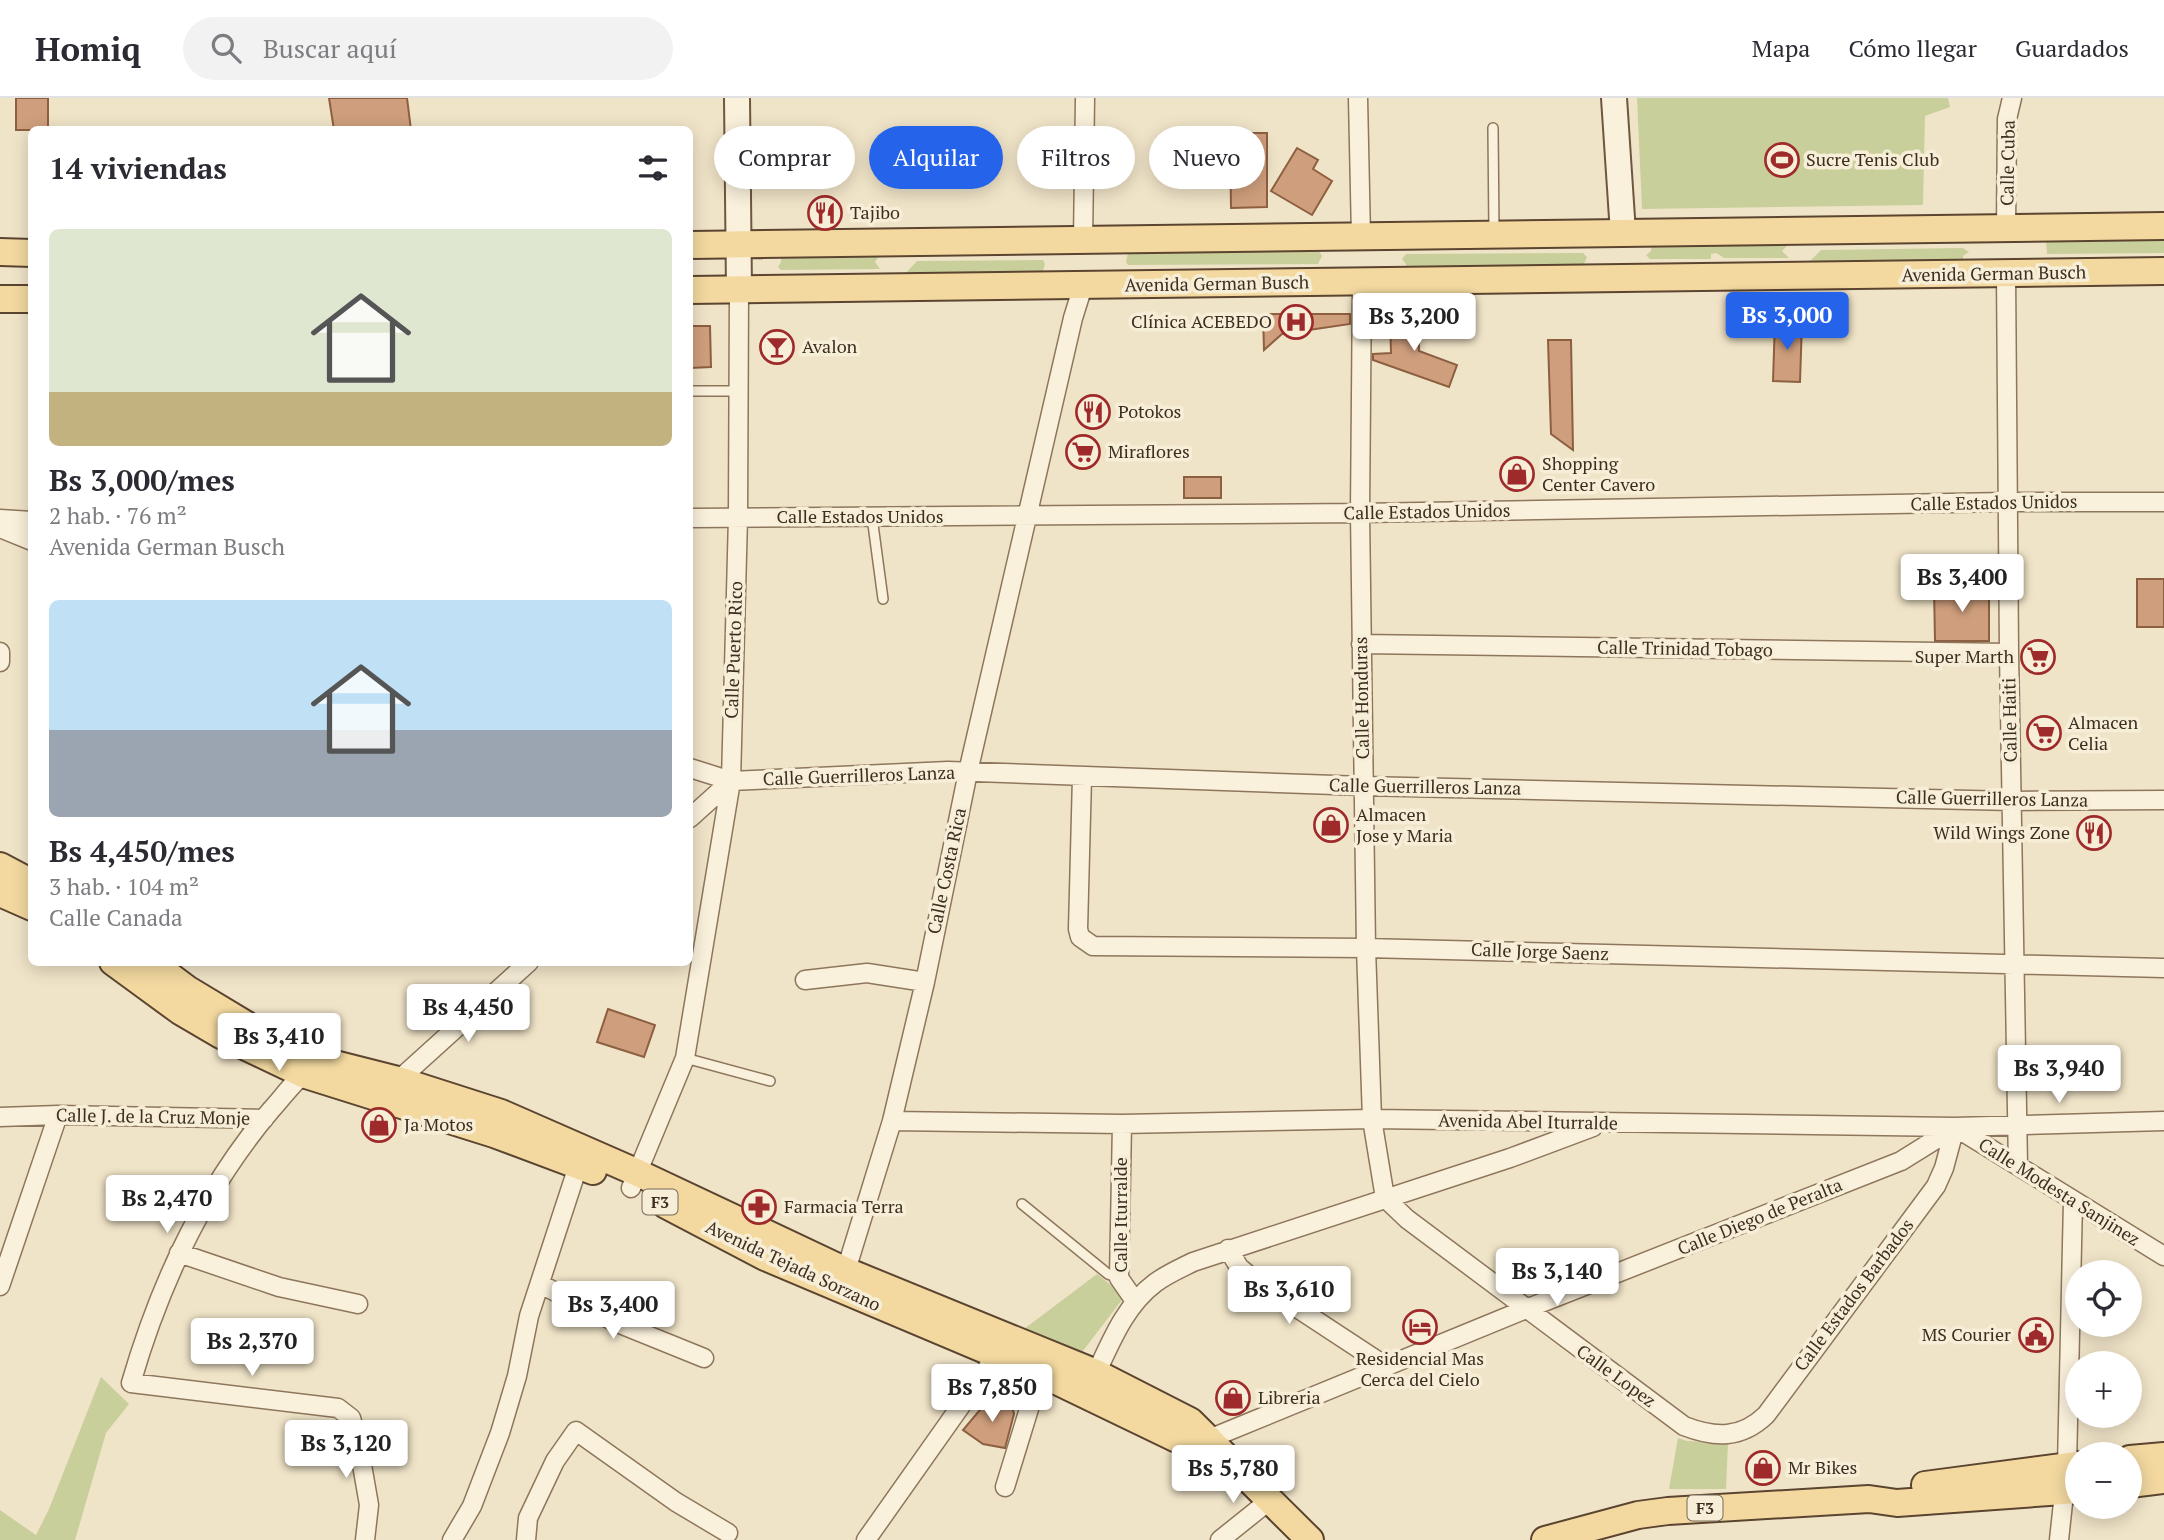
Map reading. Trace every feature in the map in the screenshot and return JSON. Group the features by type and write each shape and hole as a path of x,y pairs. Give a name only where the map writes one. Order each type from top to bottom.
{"main road":[{"path":"693,245 2164,226"},
{"path":"2006,228 2006,273"},
{"path":"1623,233 1624,278"},
{"path":"1361,237 1362,281"},
{"path":"1083,241 1083,286"},
{"path":"0,252 28,253"},
{"name":"Avenida German Busch","path":"693,290 2164,271"},
{"path":"0,299 28,299"},
{"path":"0,866 28,881"},
{"path":"0,893 28,905"},
{"name":"Avenida Tejada Sorzano","path":"118,966 180,1011 220,1035 313,1067 389,1089 494,1134 581,1157 635,1181 765,1257 843,1281 1091,1384 1177,1438 1209,1439"},
{"name":"Avenida Tejada Sorzano","path":"156,966 187,989 313,1067"},
{"name":"Avenida Tejada Sorzano","path":"843,1281 996,1356 1040,1373 1091,1384"},
{"path":"1209,1439 1310,1540"},
{"path":"2142,1458 2164,1456"},
{"name":"F3","path":"1545,1540 1638,1515 1668,1511 1869,1499 1901,1488 2065,1478"},
{"path":"2142,1483 2164,1480"}],"street":[{"name":"Calle Puerto Rico","path":"635,1181 685,1058 730,781 738,517 737,98"},
{"path":"1083,241 1085,98"},
{"path":"1358,98 1361,237"},
{"path":"1614,98 1623,233"},
{"name":"Calle Cuba","path":"2006,228 2007,119 2012,98"},
{"name":"Calle Haiti","path":"2006,273 2009,653 2018,1167"},
{"name":"Calle Honduras","path":"1362,281 1360,513 1366,948 1372,1119 1385,1198"},
{"name":"Calle Costa Rica","path":"843,1281 892,1121 925,982 968,772 1073,318 1083,286"},
{"name":"Calle Estados Unidos","path":"693,518 1360,513 2007,502 2164,502"},
{"path":"0,519 28,521"},
{"path":"0,528 28,539"},
{"name":"Calle Trinidad Tobago","path":"1361,644 2009,653"},
{"path":"0,654 0,662"},
{"name":"Calle Guerrilleros Lanza","path":"693,769 730,781 968,772 1363,786 2012,800 2164,800"},
{"name":"Calle Jorge Saenz","path":"1082,777 1078,929 1080,937 1086,943 1103,948 1366,948 2164,968"},
{"path":"693,815 730,781"},
{"path":"389,1089 525,966"},
{"path":"805,980 867,973 925,982"},
{"name":"Calle J. de la Cruz Monje","path":"0,1117 58,1115 264,1119 313,1067"},
{"path":"0,1286 8,1236 58,1115"},
{"path":"264,1119 223,1172 201,1208 148,1324 131,1383 345,1411 351,1418 365,1475 369,1505 365,1540"},
{"name":"Avenida Abel Iturralde","path":"892,1121 1122,1124 1372,1119 1955,1128 2164,1121"},
{"path":"1091,1384 1125,1315 1135,1301 1157,1282 1194,1262 1510,1158 1603,1123"},
{"name":"Calle Iturralde","path":"1122,1124 1119,1278 1135,1301"},
{"name":"Calle Modesta Sanjinez","path":"1955,1128 2164,1256"},
{"name":"Calle Diego de Peralta","path":"1209,1439 1525,1309 1901,1161 1955,1128"},
{"name":"Calle Estados Barbados","path":"1723,1435 1744,1431 1766,1415 1936,1186 1955,1128"},
{"path":"452,1540 472,1506 500,1433 540,1284 581,1157"},
{"name":"Calle Lopez","path":"1385,1198 1407,1219 1525,1309 1684,1426 1701,1433 1723,1435"},
{"path":"2072,1442 2073,1200"},
{"path":"1228,1249 1239,1267 1253,1279 1387,1367"},
{"path":"179,1254 279,1287 358,1304"},
{"path":"540,1284 615,1322 704,1358"},
{"path":"866,1540 996,1356"},
{"path":"1005,1487 1040,1373"},
{"path":"526,1540 528,1518 555,1461 576,1431 676,1502 728,1533"},
{"path":"1220,1540 1270,1500"},
{"path":"2059,1540 2065,1511"}],"lane":[{"path":"1493,128 1494,235"},
{"path":"693,391 739,391"},
{"path":"872,517 883,599"},
{"path":"685,1058 769,1082"},
{"path":"1022,1204 1108,1274 1119,1278"}],"green space":[{"name":"Sucre Tenis Club","path":"1637,98 1948,98 1950,107 1925,116 1923,205 1642,209"},
{"path":"2164,239 2164,253 2047,254 2046,240"},
{"path":"1790,243 1782,251 1789,258 1724,258 1716,253 1711,254 1711,259 1650,259 1646,255 1651,251 1651,245"},
{"path":"1963,248 1969,252 1963,256 1963,262 1807,264 1821,250"},
{"path":"1318,249 1322,256 1318,264 1128,265 1126,262 1128,253"},
{"path":"1583,253 1587,257 1583,266 1407,269 1402,259 1406,254"},
{"path":"880,255 875,262 880,269 781,270 778,267 781,256"},
{"path":"1043,260 1045,264 1042,274 904,275 917,261"},
{"path":"1097,1274 1125,1296 1079,1356 1024,1329"},
{"path":"101,1377 129,1404 106,1433 75,1540 0,1540 0,1510 36,1535 49,1509"},
{"path":"1678,1438 1728,1443 1726,1489 1669,1489"}],"building":[{"path":"16,98 48,98 48,126 28,126 28,130 16,130"},
{"path":"329,98 407,98 410,126 333,126"},
{"path":"1267,133 1267,207 1231,208 1231,189 1265,189"},
{"path":"1297,148 1318,160 1313,169 1332,181 1312,215 1271,191"},
{"path":"1263,314 1350,314 1350,324 1282,334 1264,350"},
{"path":"1418,315 1419,351 1457,365 1449,387 1373,360 1373,354 1391,353 1390,316"},
{"path":"1775,321 1802,322 1800,382 1773,381"},
{"path":"693,326 710,326 711,367 693,368"},
{"path":"1548,340 1571,340 1573,450 1551,434"},
{"path":"1184,477 1221,477 1221,498 1184,498"},
{"path":"2137,579 2164,579 2164,627 2137,627"},
{"path":"1989,586 1989,641 1935,641 1934,587"},
{"path":"608,1009 655,1025 644,1057 597,1042"},
{"path":"997,1398 1012,1406 1014,1414 1005,1448 983,1444 963,1430 984,1405"}],"place":[{"name":"Sucre Tenis Club","path":"1782,160"},
{"name":"Tajibo","path":"825,213"},
{"name":"Clínica ACEBEDO","path":"1296,322"},
{"name":"Avalon","path":"777,347"},
{"name":"Potokos","path":"1093,412"},
{"name":"Miraflores","path":"1083,452"},
{"name":"Shopping Center Cavero","path":"1517,474"},
{"name":"Super Marth","path":"2038,657"},
{"name":"Almacen Celia","path":"2044,733"},
{"name":"Almacen Jose y Maria","path":"1331,825"},
{"name":"Wild Wings Zone","path":"2094,833"},
{"name":"Ja Motos","path":"379,1125"},
{"name":"Farmacia Terra","path":"759,1207"},
{"name":"Residencial Mas Cerca del Cielo","path":"1420,1327"},
{"name":"MS Courier","path":"2036,1335"},
{"name":"Libreria","path":"1233,1398"},
{"name":"Mr Bikes","path":"1763,1468"}]}
